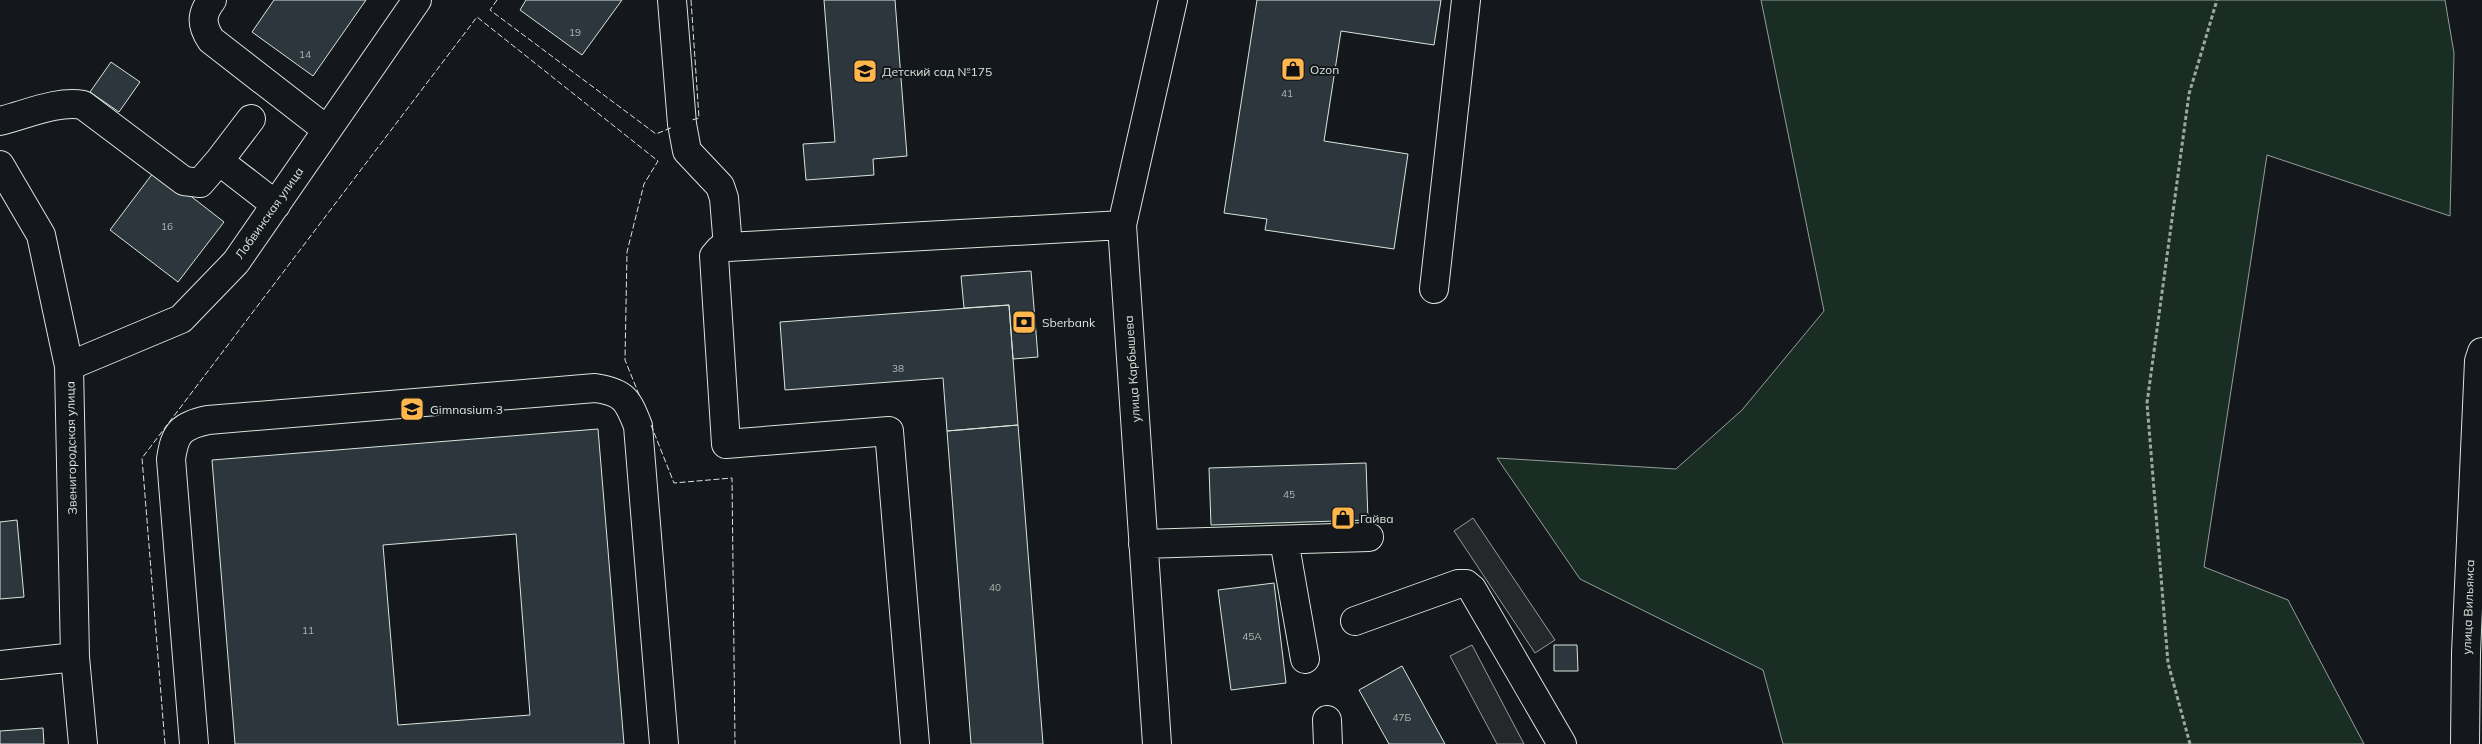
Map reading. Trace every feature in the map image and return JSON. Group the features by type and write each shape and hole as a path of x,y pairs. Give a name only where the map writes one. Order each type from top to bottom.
{"street":[{"path":"212,0 202,20 204,30 211,40 327,130"},
{"name":"Лобвинская улица","path":"69,366 181,319 236,262 417,0"},
{"path":"672,0 682,124 687,152 720,186 724,198 728,247"},
{"name":"улица Карбышева","path":"1157,744 1122,225 1173,0"},
{"path":"1434,289 1466,0"},
{"path":"0,121 73,103 84,105 184,181 200,183 251,119"},
{"path":"219,161 276,205"},
{"name":"Звенигородская улица","path":"0,165 40,234 69,366 75,657 83,744"},
{"path":"915,744 889,431 726,444 713,266 714,256 720,249 728,247 1122,225"},
{"name":"улица Вильямса","path":"2464,744 2474,653 2479,361 2482,352"},
{"path":"194,744 170,459 174,439 187,425 208,420 595,388 614,390 629,403 638,426 664,744"},
{"path":"1143,544 1369,537"},
{"path":"1284,540 1305,660"},
{"path":"1355,622 1458,584 1466,584 1472,589 1562,744"},
{"path":"0,664 75,657"}],"path":[{"path":"2190,744 2168,663 2147,403 2190,94 2217,0"}],"green space":[{"path":"1761,0 2445,0 2454,53 2450,216 2267,155 2204,567 2288,600 2364,744 1783,744 1763,670 1580,579 1497,458 1676,469 1742,410 1824,311"}],"shaded area":[{"path":"1473,518 1555,640 1535,653 1454,531"},
{"path":"1472,645 1524,744 1497,744 1450,656"}],"building":[{"path":"274,0 366,0 313,76 252,32"},
{"path":"526,0 622,0 582,55 520,10"},
{"name":"Детский сад №175","path":"824,0 895,0 907,156 873,159 874,175 806,180 803,144 835,142"},
{"path":"1257,0 1441,0 1434,45 1341,31 1324,141 1408,154 1394,249 1265,230 1267,219 1224,213"},
{"path":"111,62 140,82 119,112 90,92"},
{"path":"156,169 224,222 178,282 110,230"},
{"path":"1031,271 1038,357 1013,359 1009,305 964,308 961,276"},
{"path":"1009,305 1018,425 947,431 943,378 785,390 780,322"},
{"path":"1018,425 1043,744 971,744 947,431"},
{"path":"598,429 624,744 235,744 212,460","holes":["516,534 530,715 398,725 383,545"]},
{"path":"1366,463 1368,520 1211,525 1209,468"},
{"path":"17,520 24,597 0,599 0,522"},
{"path":"1274,583 1286,683 1231,690 1218,590"},
{"path":"1554,645 1577,645 1578,671 1554,671"},
{"path":"1402,666 1445,744 1389,744 1359,690"},
{"path":"43,728 44,744 0,744 0,731"}],"fence":[{"path":"497,0 490,10 656,134 673,127"},
{"path":"691,0 699,118 692,120"},
{"path":"165,744 142,458 477,17 658,161 644,184 627,252 625,360 640,397"},
{"path":"651,425 674,483 732,478 735,744"}],"place":[{"name":"Ozon","path":"1293,69"},
{"name":"Детский сад №175","path":"865,71"},
{"name":"Sberbank","path":"1024,322"},
{"name":"Gimnasium 3","path":"412,409"},
{"name":"Гайва","path":"1343,518"}]}
